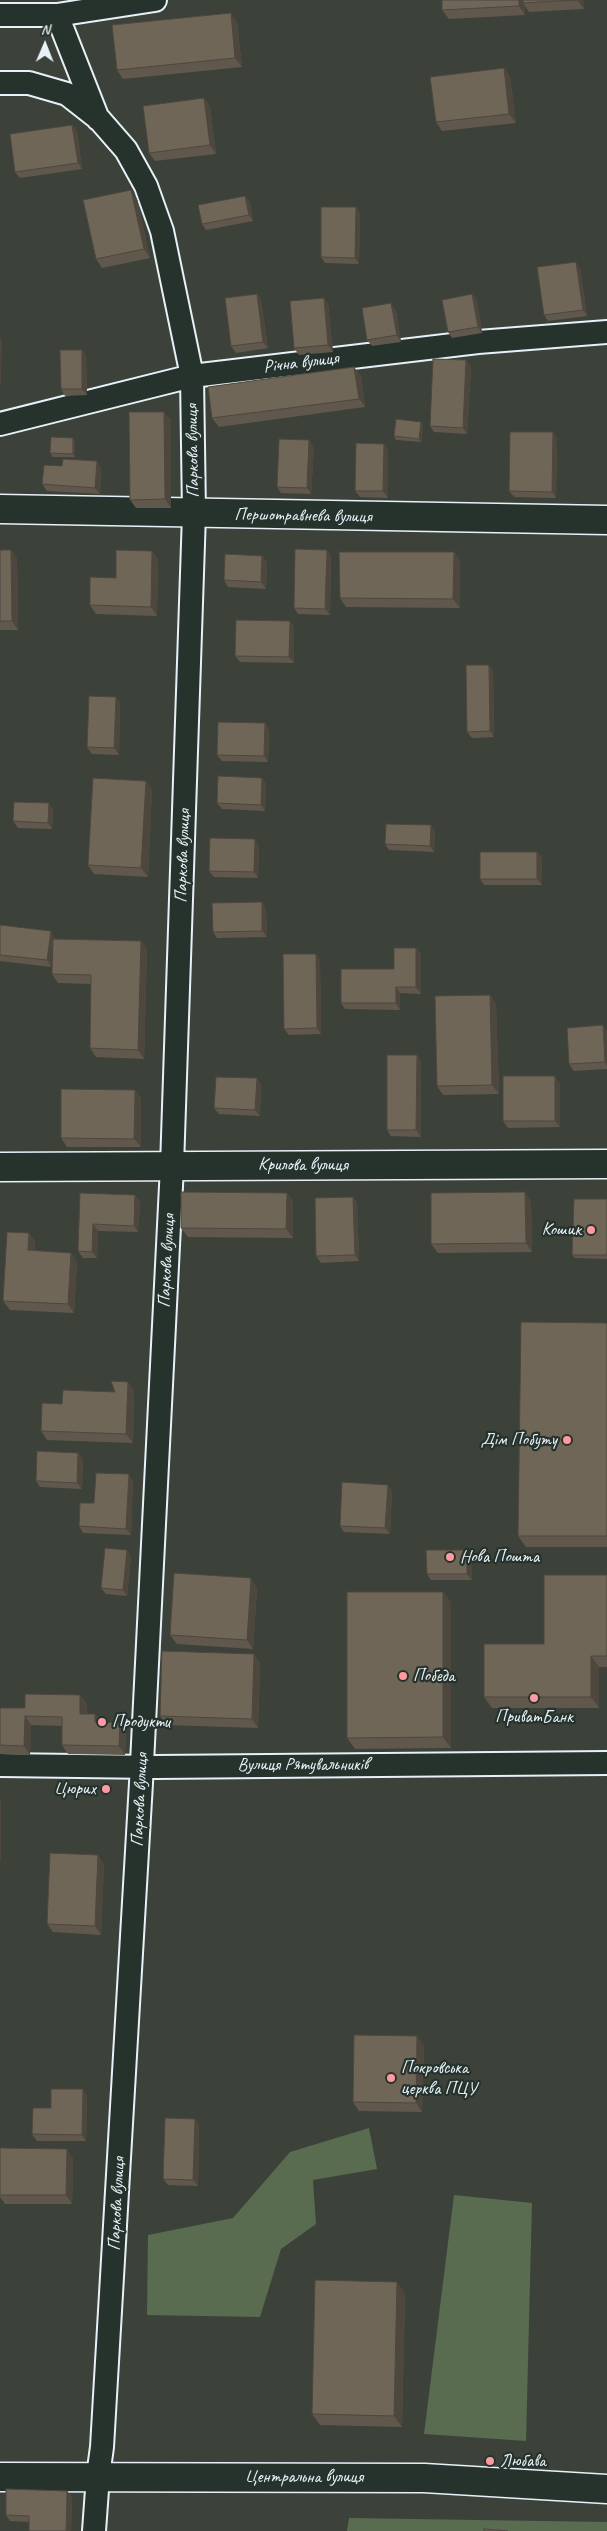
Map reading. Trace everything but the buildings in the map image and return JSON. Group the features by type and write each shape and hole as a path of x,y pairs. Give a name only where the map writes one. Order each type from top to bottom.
{"street":[{"path":"0,15 57,15 154,0"},
{"path":"57,15 99,120"},
{"name":"Паркова вулиця","path":"0,83 29,83 67,94 99,120 126,150 146,186 162,231 192,376 194,514 172,1166 142,1766 102,2447 94,2531"},
{"name":"Річна вулиця","path":"0,424 192,376 478,342 607,332"},
{"name":"Першотравнева вулиця","path":"0,509 607,520"},
{"name":"Крилова вулиця","path":"0,1167 607,1164"},
{"name":"Вулиця Рятувальників","path":"0,1765 607,1763"},
{"name":"Центральна вулиця","path":"0,2477 424,2478 607,2489"}],"green space":[{"path":"369,2128 377,2169 313,2180 316,2224 281,2249 260,2317 147,2315 148,2235 233,2218 290,2152"},
{"path":"454,2195 532,2203 526,2441 424,2434"},
{"path":"349,2518 607,2522 607,2531 347,2531"}],"place":[{"name":"Кошик","path":"591,1230"},
{"name":"Дім Побуту","path":"567,1440"},
{"name":"Нова Пошта","path":"450,1557"},
{"name":"Победа","path":"403,1676"},
{"name":"ПриватБанк","path":"534,1698"},
{"name":"Продукти","path":"102,1722"},
{"name":"Цюрих","path":"106,1789"},
{"name":"Покровська церква ПЦУ","path":"391,2078"},
{"name":"Любава","path":"490,2461"}]}
